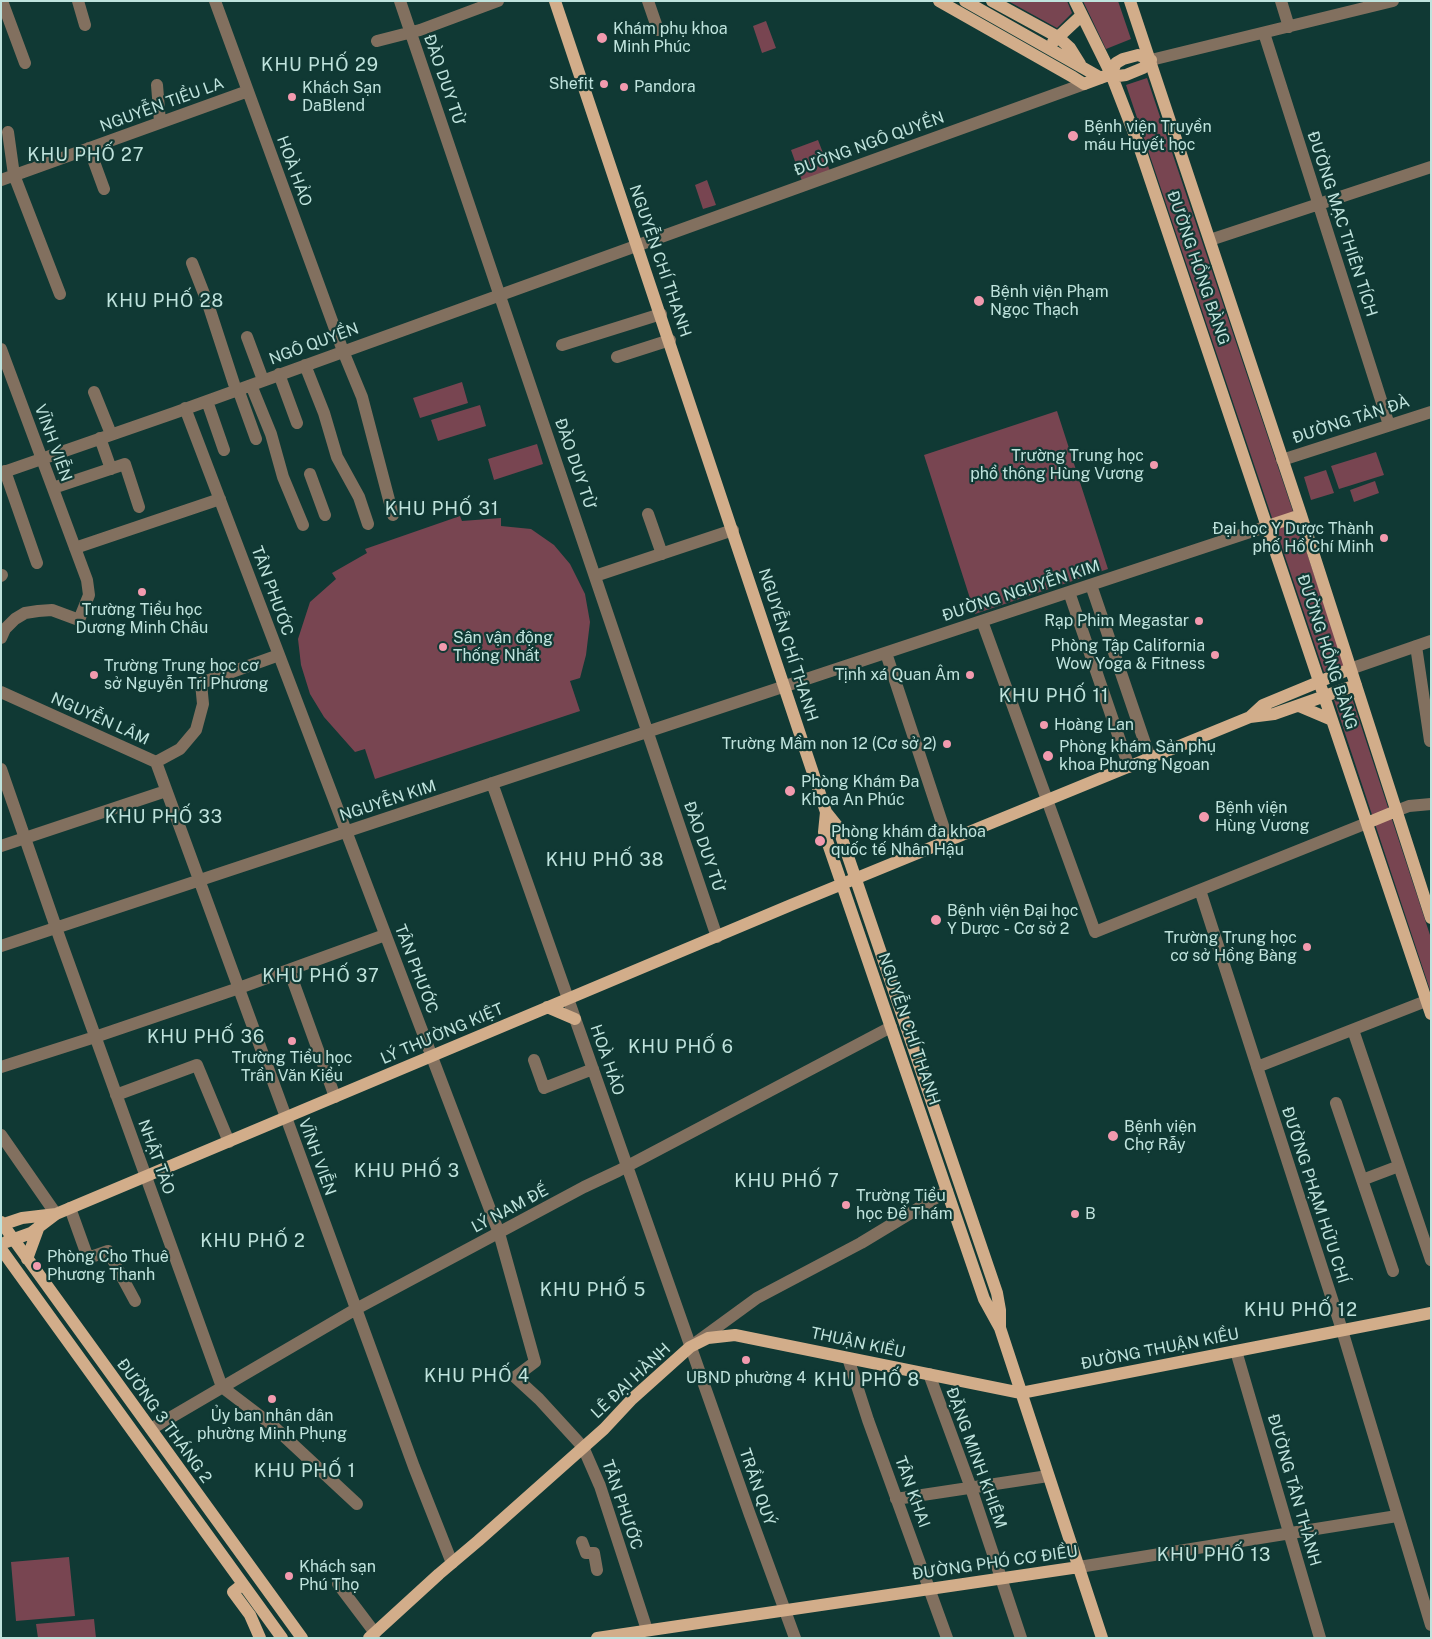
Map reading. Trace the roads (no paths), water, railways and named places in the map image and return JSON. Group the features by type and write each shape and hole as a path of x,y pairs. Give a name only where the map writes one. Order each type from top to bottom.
{"main road":[{"name":"NGUYỄN CHÍ THANH","path":"555,1 670,340 826,812 824,832 984,1299 1000,1328"},
{"path":"939,1 953,4 1084,84"},
{"path":"966,1 1080,65 1106,76"},
{"path":"992,1 1058,37 1070,48 1080,65"},
{"name":"ĐƯỜNG HỒNG BÀNG","path":"1075,1 1106,76 1142,154 1428,1000 1431,1014"},
{"name":"ĐƯỜNG HỒNG BÀNG","path":"1130,1 1301,515 1431,918"},
{"path":"1048,47 1082,15"},
{"name":"ĐƯỜNG NGÔ QUYỀN","path":"1084,84 1106,76 1113,66 1123,60 1138,55 1151,60"},
{"path":"1268,526 1301,515"},
{"path":"1250,717 1263,705 1350,669"},
{"path":"1250,717 1274,714 1356,686"},
{"path":"1299,706 1332,720"},
{"name":"LÝ THƯỜNG KIỆT","path":"7,1241 31,1233 56,1214 70,1208 842,884 1250,717"},
{"path":"1367,823 1396,811"},
{"path":"826,812 838,826 997,1293 1000,1310 1000,1328 1102,1638"},
{"path":"547,1007 575,1019"},
{"path":"891,1027 904,1020"},
{"path":"905,1070 920,1065"},
{"path":"947,1191 960,1183"},
{"path":"954,1212 968,1207"},
{"name":"LÝ THƯỜNG KIỆT","path":"2,1223 22,1218 56,1214"},
{"name":"ĐƯỜNG 3 THÁNG 2","path":"2,1223 7,1241 27,1259 302,1638"},
{"path":"27,1259 38,1228"},
{"name":"ĐƯỜNG 3 THÁNG 2","path":"1,1249 6,1261 282,1638"},
{"name":"ĐƯỜNG THUẬN KIỀU","path":"1021,1393 1428,1315"},
{"name":"THUẬN KIỀU","path":"690,1347 708,1338 735,1334 1021,1393"},
{"name":"LÊ ĐẠI HÀNH","path":"372,1636 604,1429 632,1398 690,1347"},
{"name":"ĐƯỜNG PHÓ CƠ ĐIỀU","path":"597,1638 1079,1567"},
{"path":"243,1584 233,1592 250,1615 260,1638"}],"street":[{"path":"2,1 25,63"},
{"path":"78,1 85,25"},
{"name":"HOÀ HẢO","path":"215,1 343,351 362,397 393,515"},
{"name":"ĐÀO DUY TỪ","path":"400,1 717,937"},
{"path":"377,41 410,33 498,1"},
{"path":"648,1 658,30"},
{"path":"1280,1 1289,27"},
{"name":"ĐƯỜNG NGÔ QUYỀN","path":"1151,60 1393,1"},
{"name":"ĐƯỜNG MẠC THIÊN TÍCH","path":"1264,33 1389,425"},
{"name":"ĐƯỜNG NGÔ QUYỀN","path":"638,245 1084,84"},
{"path":"157,85 160,122"},
{"name":"NGUYỄN TIỂU LA","path":"1,180 248,91"},
{"path":"8,132 14,175 60,294"},
{"path":"89,148 104,190"},
{"path":"1210,240 1431,167"},
{"name":"NGÔ QUYỀN","path":"3,472 207,401 638,245"},
{"path":"192,263 256,439"},
{"path":"562,345 661,314"},
{"path":"247,337 257,383 283,476 303,525"},
{"path":"616,357 670,340"},
{"name":"VĨNH VIỄN","path":"1,349 75,548"},
{"path":"305,365 324,413 340,463 359,497 368,524"},
{"path":"279,374 297,423"},
{"path":"94,392 111,469"},
{"path":"207,401 224,450"},
{"name":"TÂN PHƯỚC","path":"185,408 499,1233 534,1362 515,1378 539,1400 583,1448 600,1486 647,1630"},
{"name":"ĐƯỜNG TẢN ĐÀ","path":"1282,460 1431,412"},
{"path":"53,488 125,464 139,507"},
{"path":"3,472 37,563"},
{"path":"310,474 326,515"},
{"path":"1,638 5,629 15,618 38,611 52,610 79,620 89,595 87,580 75,548 220,500"},
{"path":"648,514 662,554"},
{"name":"ĐƯỜNG NGUYỄN KIM","path":"785,686 1268,526"},
{"path":"595,576 733,530"},
{"path":"1091,585 1150,758"},
{"path":"1069,592 1129,767"},
{"path":"982,621 1095,932 1367,823"},
{"path":"1350,669 1431,641"},
{"path":"1416,646 1430,741"},
{"path":"886,653 948,841"},
{"name":"NGUYỄN LÂM","path":"1,692 156,762 180,749 196,730 203,704 201,683 279,656"},
{"name":"NGUYỄN KIM","path":"1,946 785,686"},
{"name":"VĨNH VIỄN","path":"156,762 414,1467 452,1563"},
{"name":"NHẬT TẢO","path":"2,773 222,1387"},
{"name":"HOÀ HẢO","path":"492,783 690,1347"},
{"path":"1,846 166,791"},
{"path":"1396,811 1408,806 1431,804"},
{"name":"ĐƯỜNG PHẠM HỮU CHÍ","path":"1200,890 1342,1330 1431,1625"},
{"path":"1,1067 158,1016 385,935"},
{"path":"288,970 335,1097"},
{"path":"1257,1067 1428,1000"},
{"name":"LÝ NAM ĐẾ","path":"150,1429 356,1309 891,1027"},
{"path":"1353,1030 1431,1260"},
{"path":"534,1060 544,1088 593,1070"},
{"path":"116,1095 197,1066 229,1142"},
{"path":"1336,1103 1393,1271"},
{"path":"1,1134 29,1172 56,1214"},
{"path":"1362,1180 1399,1166"},
{"name":"LÊ ĐẠI HÀNH","path":"690,1347 757,1298 861,1243 947,1191"},
{"path":"70,1208 88,1258 108,1251 135,1300"},
{"name":"TRẦN QUÝ","path":"690,1347 795,1638"},
{"name":"ĐƯỜNG TÂN THÀNH","path":"1236,1351 1320,1638"},
{"name":"TÂN KHAI","path":"848,1358 947,1638"},
{"name":"ĐẶNG MINH KHIÊM","path":"929,1374 971,1488 1021,1638"},
{"path":"222,1387 272,1425 357,1504"},
{"path":"896,1498 1048,1476"},
{"name":"ĐƯỜNG PHÓ CƠ ĐIỀU","path":"1079,1567 1397,1516"},
{"path":"582,1542 586,1553 594,1552 597,1570"},
{"path":"338,1584 372,1636"}],"place":[{"name":"Khám phụ khoa Minh Phúc","path":"602,38"},
{"name":"Shefit","path":"604,84"},
{"name":"Pandora","path":"624,87"},
{"name":"Khách Sạn DaBlend","path":"292,97"},
{"name":"Bệnh viện Truyền máu Huyết học","path":"1073,136"},
{"name":"Bệnh viện Phạm Ngọc Thạch","path":"979,301"},
{"name":"Trường Trung học phổ thông Hùng Vương","path":"1154,465"},
{"name":"Đại học Y Dược Thành phố Hồ Chí Minh","path":"1384,538"},
{"name":"Trường Tiểu học Dương Minh Châu","path":"142,592"},
{"name":"Rạp Phim Megastar","path":"1199,621"},
{"name":"Sân vận động Thống Nhất","path":"443,647"},
{"name":"Phòng Tập California Wow Yoga & Fitness","path":"1215,655"},
{"name":"Trường Trung học cơ sở Nguyễn Tri Phương","path":"94,675"},
{"name":"Tịnh xá Quan Âm","path":"970,675"},
{"name":"Hoàng Lan","path":"1044,725"},
{"name":"Trường Mầm non 12 (Cơ sở 2)","path":"947,744"},
{"name":"Phòng khám Sản phụ khoa Phương Ngoan","path":"1048,756"},
{"name":"Phòng Khám Đa Khoa An Phúc","path":"790,791"},
{"name":"Bệnh viện Hùng Vương","path":"1204,817"},
{"name":"Phòng khám đa khoa quốc tế Nhân Hậu","path":"820,841"},
{"name":"Bệnh viện Đại học Y Dược - Cơ sở 2","path":"936,920"},
{"name":"Trường Trung học cơ sở Hồng Bàng","path":"1307,947"},
{"name":"Trường Tiểu học Trần Văn Kiểu","path":"292,1041"},
{"name":"Bệnh viện Chợ Rẫy","path":"1113,1136"},
{"name":"Trường Tiểu học Đề Thám","path":"846,1205"},
{"name":"B","path":"1075,1214"},
{"name":"Phòng Cho Thuê Phương Thanh","path":"37,1266"},
{"name":"UBND phường 4","path":"746,1360"},
{"name":"Ủy ban nhân dân phường Minh Phụng","path":"272,1399"},
{"name":"Khách sạn Phú Thọ","path":"289,1576"}],"district":[{"name":"KHU PHỐ 29","path":"320,65"},
{"name":"KHU PHỐ 27","path":"86,155"},
{"name":"KHU PHỐ 28","path":"165,301"},
{"name":"KHU PHỐ 31","path":"442,509"},
{"name":"KHU PHỐ 11","path":"1054,696"},
{"name":"KHU PHỐ 33","path":"164,817"},
{"name":"KHU PHỐ 38","path":"605,860"},
{"name":"KHU PHỐ 37","path":"321,976"},
{"name":"KHU PHỐ 36","path":"206,1037"},
{"name":"KHU PHỐ 6","path":"681,1047"},
{"name":"KHU PHỐ 3","path":"407,1171"},
{"name":"KHU PHỐ 7","path":"787,1181"},
{"name":"KHU PHỐ 2","path":"253,1241"},
{"name":"KHU PHỐ 5","path":"593,1290"},
{"name":"KHU PHỐ 12","path":"1301,1310"},
{"name":"KHU PHỐ 4","path":"477,1376"},
{"name":"KHU PHỐ 8","path":"867,1380"},
{"name":"KHU PHỐ 1","path":"305,1471"},
{"name":"KHU PHỐ 13","path":"1214,1555"}]}
